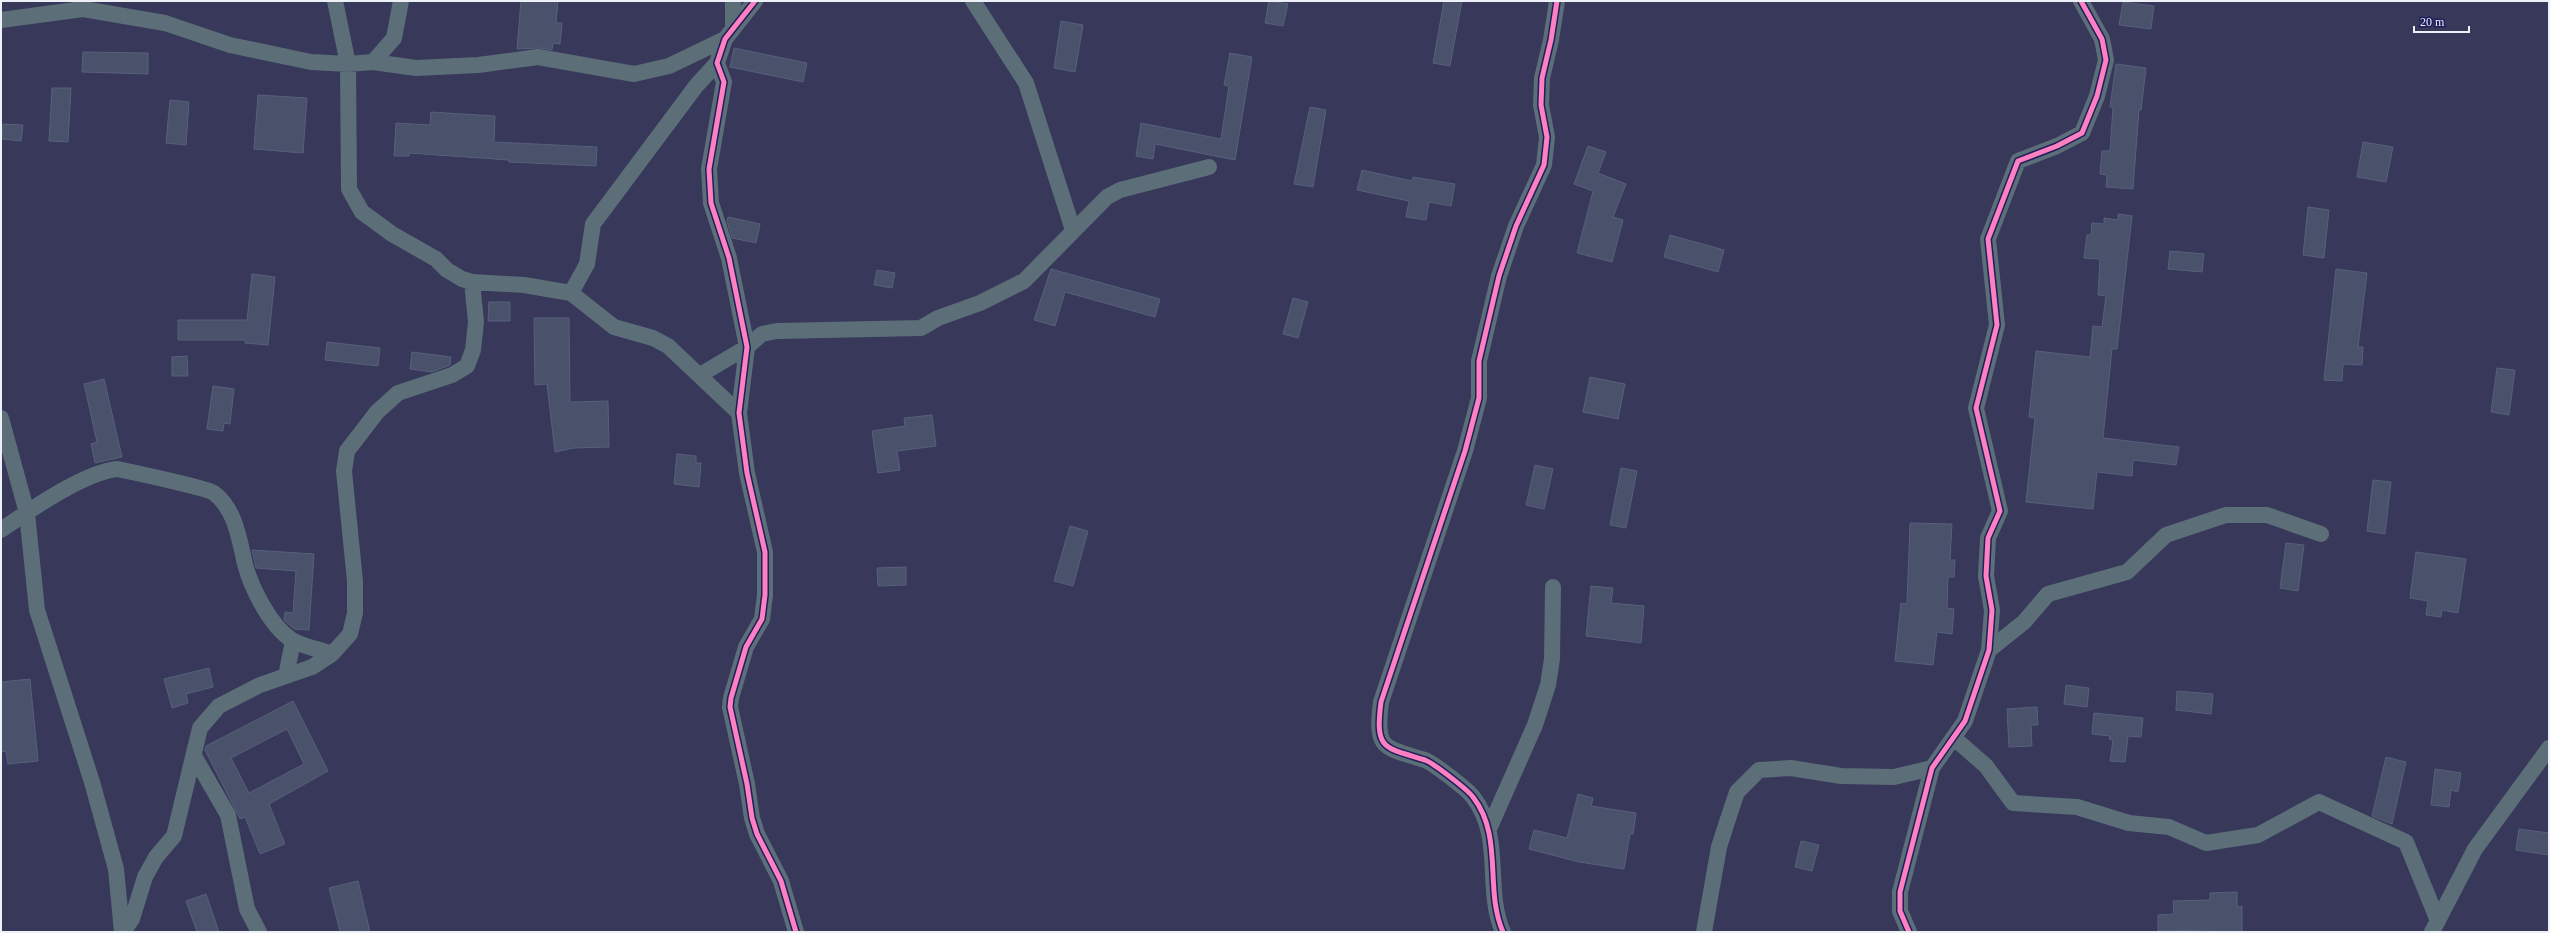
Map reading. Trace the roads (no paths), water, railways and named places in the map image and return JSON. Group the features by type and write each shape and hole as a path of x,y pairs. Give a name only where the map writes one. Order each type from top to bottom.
{"street":[{"path":"335,1 348,64 349,189 362,212 392,234 436,259 447,270 472,282 524,285 571,293 614,327 653,338 668,346 739,413"},
{"path":"373,62 394,38 401,1"},
{"path":"571,293 587,264 593,224 696,86 718,63 729,34 733,1"},
{"path":"1,20 83,9 165,23 230,45 311,62 348,64 373,62 416,68 478,65 538,57 634,74 669,66 729,34 755,1"},
{"path":"973,1 1026,84 1073,230"},
{"path":"1503,932 1494,898 1493,859 1489,830 1473,797 1427,760 1400,754 1385,746 1378,728 1381,702 1465,451 1479,398 1479,361 1499,276 1516,226 1544,165 1547,137 1541,105 1542,78 1551,40 1557,1"},
{"path":"1909,932 1900,911 1900,892 1932,768 1965,721 1989,650 1992,610 1986,576 1988,538 2000,511 1976,408 1996,325 1988,238 2018,161 2057,146 2082,133 2097,96 2106,60 2102,39 2081,1"},
{"path":"718,63 724,82 709,169 711,203 729,258 746,347 739,413 747,473 765,552 765,595 762,619 746,647 731,698 730,707 747,784 756,834 781,881 796,932"},
{"path":"700,375 746,347 762,334 777,331 921,328 938,318 980,303 1024,281 1107,197 1120,190 1209,167"},
{"path":"122,932 132,919 145,877 156,857 174,836 200,728 219,706 260,685 312,667 332,654 350,634 355,613 356,581 344,471 347,451 377,412 398,393 452,375 467,366 473,350 476,322 472,282"},
{"path":"1,418 27,513 37,610 92,782 116,869 122,932"},
{"path":"1,530 75,485 108,470 117,469 213,492 228,508 241,541 245,564 258,596 279,629 293,641 332,654"},
{"path":"1989,650 2024,622 2048,594 2127,572 2166,535 2226,515 2267,515 2321,534"},
{"path":"1489,830 1535,725 1548,685 1552,659 1553,587"},
{"path":"286,676 293,641"},
{"path":"1954,738 1986,766 2013,803 2077,807 2129,823 2169,827 2206,842 2258,835 2318,802 2406,842 2435,927"},
{"path":"2435,927 2475,849 2549,748"},
{"path":"194,756 228,814 247,909 259,932"},
{"path":"1704,932 1719,847 1737,792 1759,770 1791,768 1841,776 1894,777 1932,768"}]}
